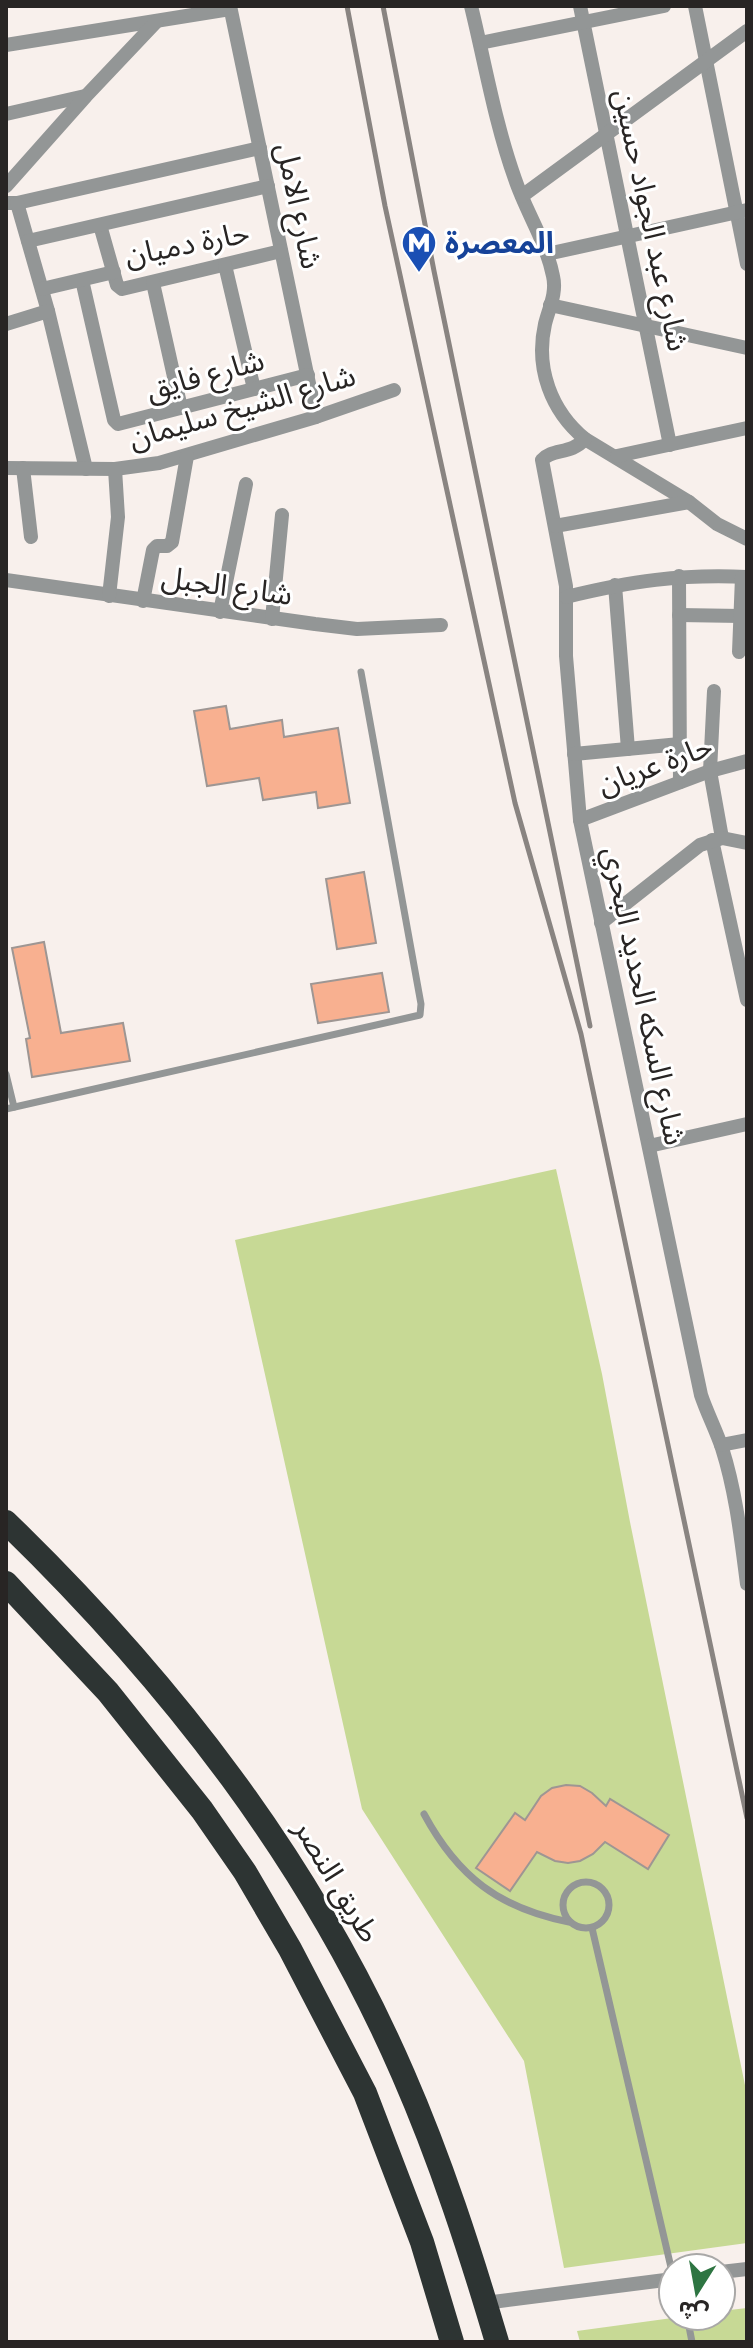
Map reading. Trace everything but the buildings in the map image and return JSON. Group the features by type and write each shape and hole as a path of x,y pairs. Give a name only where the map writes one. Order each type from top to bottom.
{"highway":[{"name":"طريق النصر","path":"6,1522 63,1577 181,1709 285,1853 328,1924 368,1998 403,2074 458,2216 497,2342"},
{"path":"6,1583 128,1715 202,1810 245,1872 297,1961 365,2093 422,2242 452,2342"}],"street":[{"path":"471,6 509,161 554,279 553,297 542,337 545,375 558,411 585,439 689,502 717,524 747,539"},
{"name":"شارع عبد الجواد حسين","path":"580,6 670,445"},
{"path":"480,43 664,6"},
{"path":"695,6 705,62 742,211 747,264"},
{"path":"6,45 230,7"},
{"name":"شارع الامل","path":"230,7 316,417"},
{"path":"6,186 157,21"},
{"path":"522,196 747,31"},
{"path":"6,114 86,96"},
{"path":"86,469 42,289 28,241 12,203 260,148"},
{"path":"28,241 268,186"},
{"path":"547,254 742,211"},
{"name":"حارة دميان","path":"100,225 117,285 122,289 281,251"},
{"path":"225,265 254,389"},
{"path":"42,289 114,272"},
{"name":"شارع فايق","path":"82,280 115,423 121,424 308,375"},
{"path":"153,283 181,408"},
{"path":"550,305 747,348"},
{"path":"6,324 48,311"},
{"name":"شارع الشيخ سليمان","path":"6,468 115,469 187,456 394,390"},
{"path":"617,456 747,428"},
{"name":"شارع السكه الحديد البحري","path":"585,439 574,448 548,454 542,460 564,573 566,656 580,820 701,1395 721,1445 743,1520 747,1584"},
{"path":"143,601 153,550 157,546 169,545 172,539 187,456"},
{"path":"23,468 31,537"},
{"path":"109,596 118,517 115,469"},
{"path":"220,612 246,484"},
{"path":"555,526 689,502"},
{"path":"272,619 282,515"},
{"path":"566,597 615,585 679,576 745,577 739,652"},
{"path":"679,576 680,782"},
{"name":"شارع الجبل","path":"6,580 357,629 441,625"},
{"path":"615,585 628,749"},
{"path":"679,615 741,616"},
{"path":"714,691 710,771 717,839 747,1000"},
{"path":"574,754 680,744"},
{"name":"حارة عريان","path":"580,820 747,759"},
{"path":"601,923 700,845 717,839 747,843"},
{"path":"649,1146 747,1124"},
{"path":"721,1445 747,1440"},
{"path":"485,2303 657,2279"}],"lane":[{"path":"6,1074 10,1108 420,1015 421,1004 361,672"},
{"path":"424,1814 453,1860 483,1887 517,1908 580,1928 592,1928 608,1914 606,1893 597,1885 587,1882 576,1884 567,1891 563,1901 569,1922"},
{"path":"592,1928 667,2252"}],"green space":[{"path":"556,1169 602,1374 747,2095 747,2243 681,2252 657,2252 657,2255 564,2268 524,2061 362,1809 235,1240"},
{"path":"747,2308 747,2342 580,2342 577,2331 657,2320 657,2332 737,2332 737,2309"}],"railway":[{"path":"347,6 385,206 515,803 581,1034 747,1818"},
{"path":"383,6 434,271 590,1026"}],"place":[{"name":"المعصرة","path":"419,274"}]}
